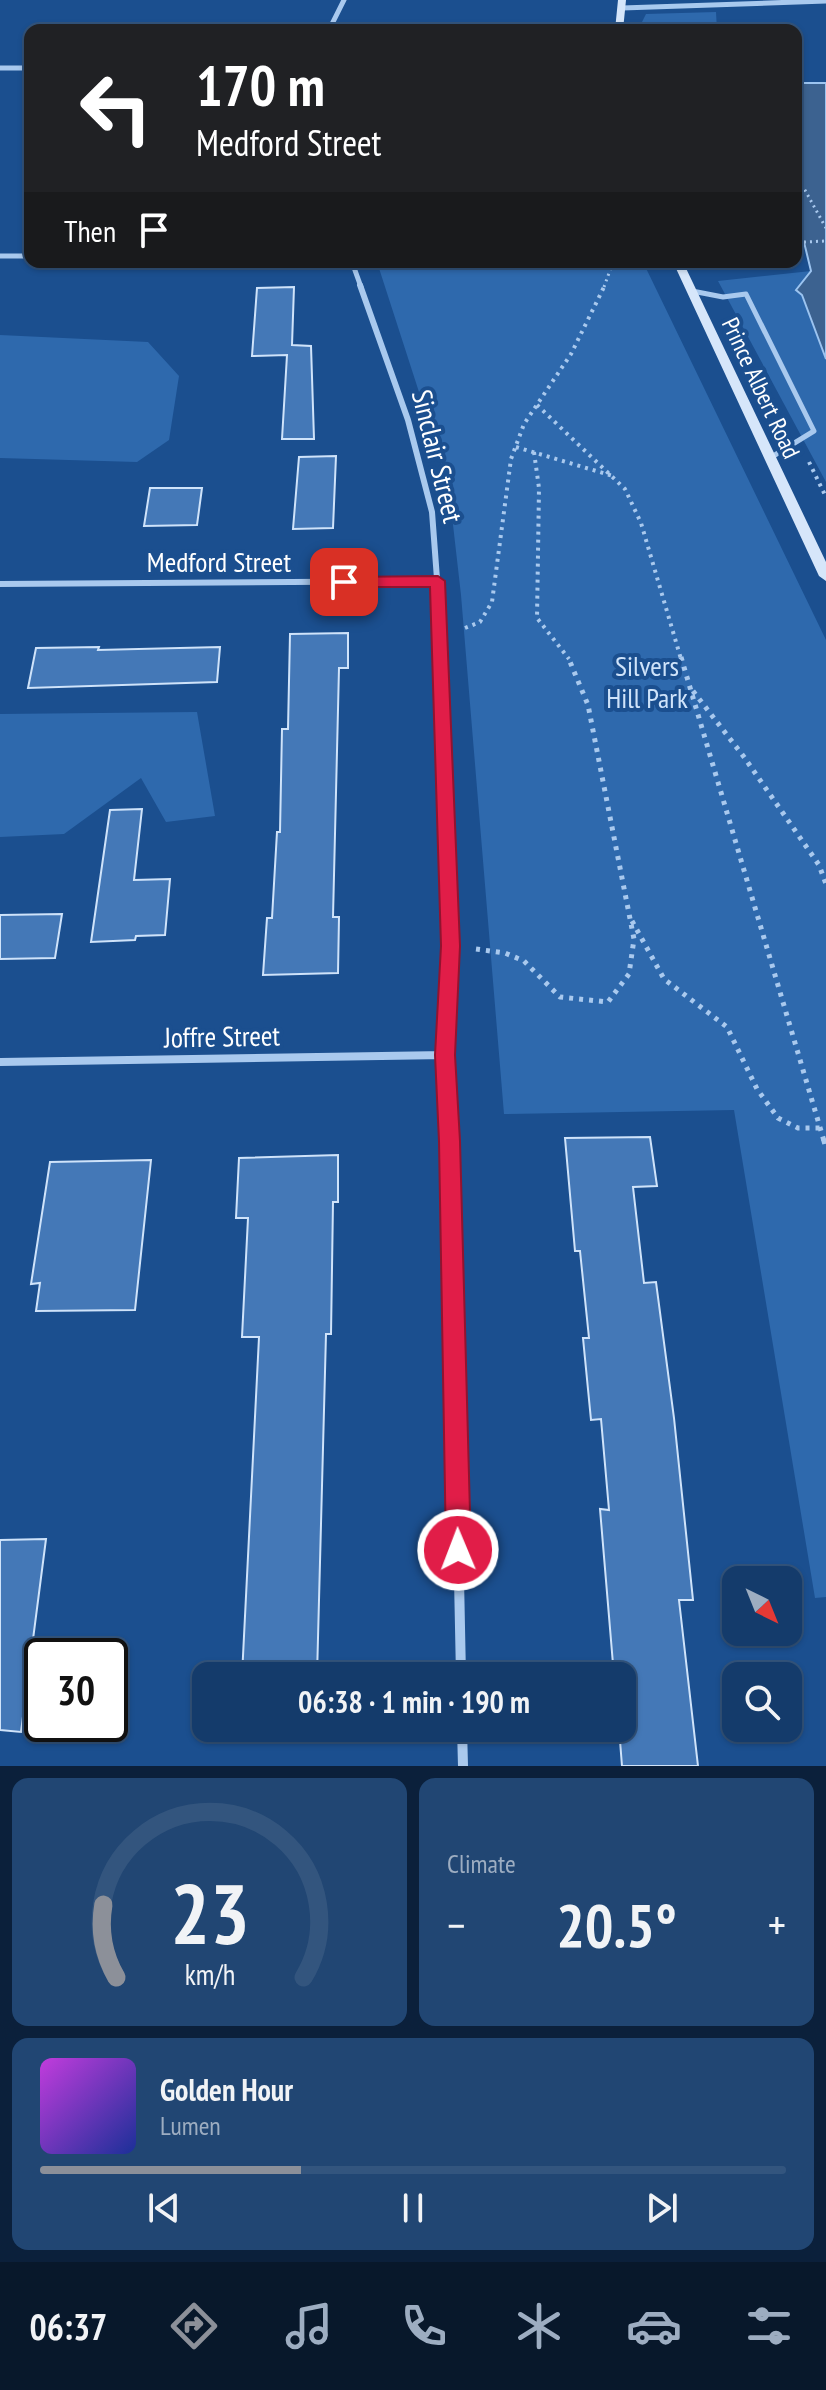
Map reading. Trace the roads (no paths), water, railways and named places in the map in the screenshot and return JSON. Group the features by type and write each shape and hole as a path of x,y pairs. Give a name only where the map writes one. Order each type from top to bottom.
{"main road":[{"path":"620,24 622,4"},
{"name":"Prince Albert Road","path":"681,268 826,576"}],"street":[{"path":"332,24 344,0"},
{"path":"622,4 826,1"},
{"path":"0,68 24,68"},
{"path":"0,256 24,256"},
{"name":"Sinclair Street","path":"354,268 412,435 432,512 438,581 451,946 445,1055 450,1141 461,1662"},
{"name":"Medford Street","path":"0,584 438,581"},
{"name":"Joffre Street","path":"0,1062 445,1055"},
{"path":"462,1742 463,1766"}],"lane":[{"path":"692,291 723,297 746,294 814,431 770,458"}],"park label":[{"name":"Silvers Hill Park","path":"647,681"}]}
